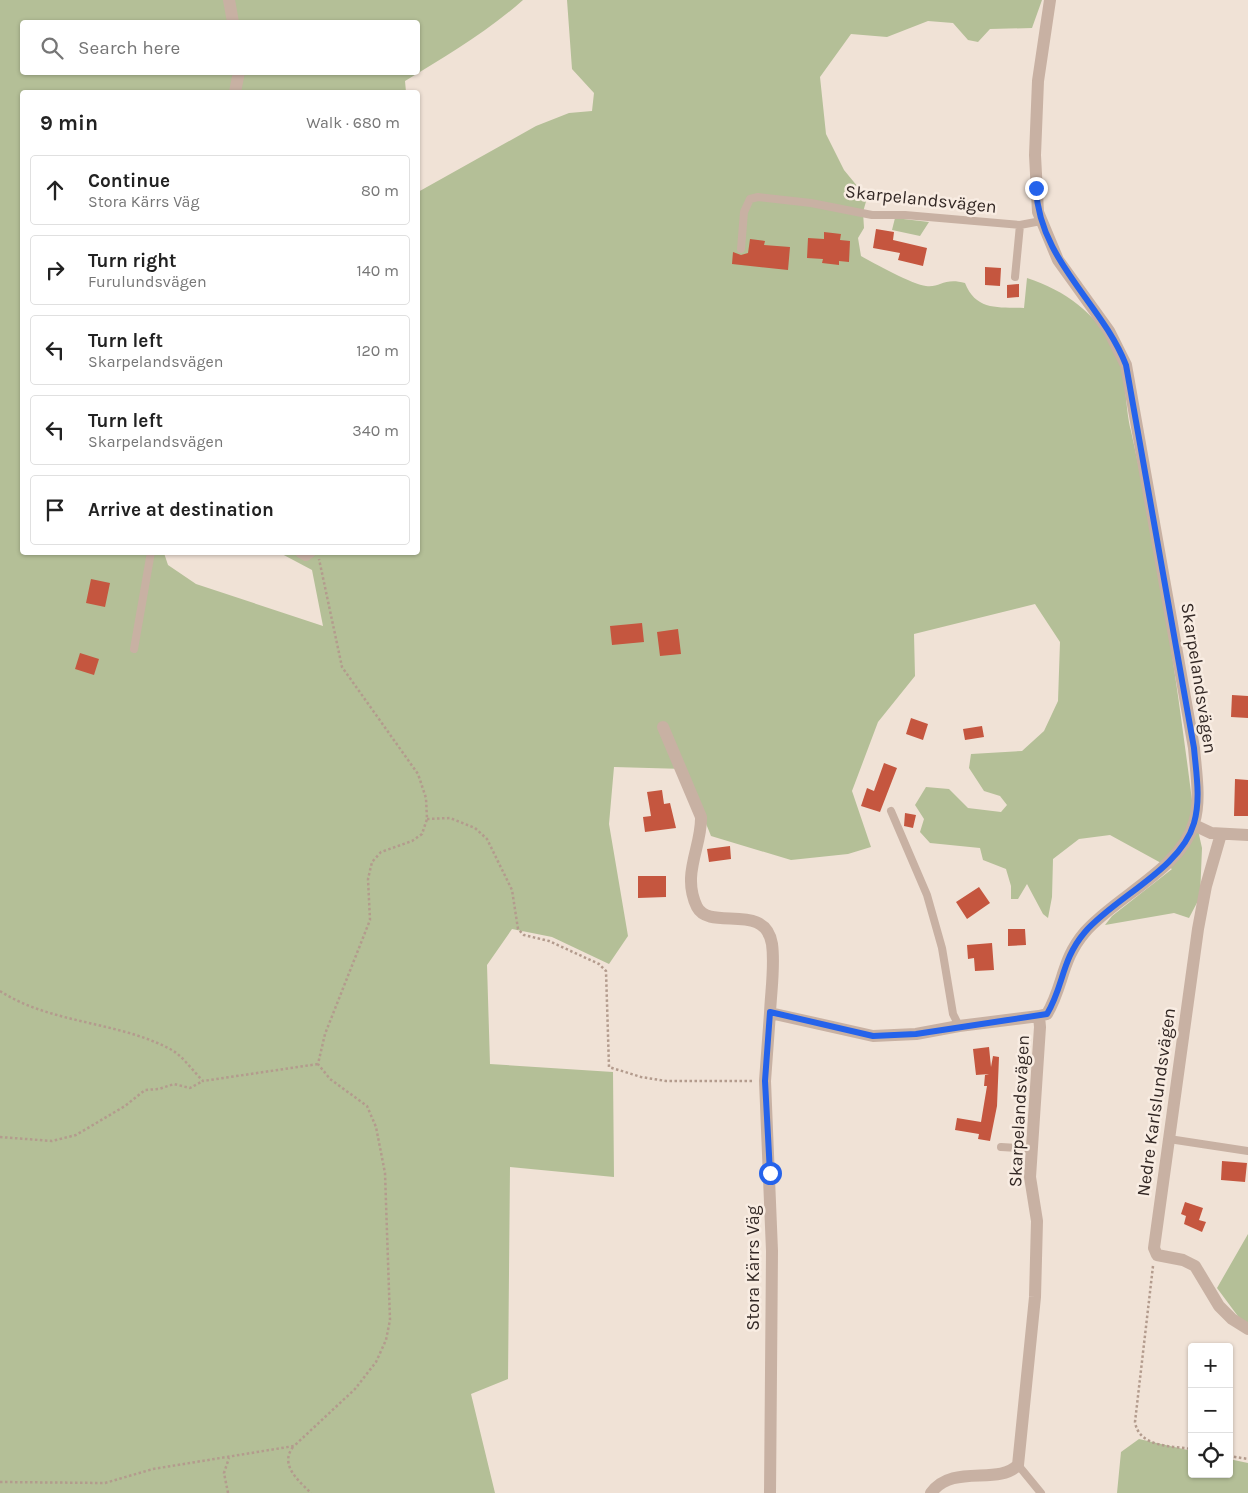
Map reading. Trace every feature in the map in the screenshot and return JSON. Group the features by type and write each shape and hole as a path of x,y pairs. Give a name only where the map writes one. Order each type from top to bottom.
{"street":[{"path":"229,0 233,20"},
{"name":"Skarpelandsvägen","path":"1018,1465 1035,1297 1037,1221 1030,1177 1040,1027 1039,1016 1047,1014 1052,1005 1069,954 1086,931 1173,857 1194,825 1198,783 1194,748 1126,365 1109,331 1058,260 1040,221 1036,188 1036,113 1039,63 1050,0"},
{"path":"236,90 239,75"},
{"name":"Stora Kärrs Väg","path":"663,728 701,817 701,826 691,869 696,905 700,912 709,916 752,920 765,927 772,944 765,1081 772,1251 770,1493"},
{"path":"1194,825 1203,830 1221,834 1248,835"},
{"name":"Nedre Karlslundsvägen","path":"1156,1255 1154,1248 1156,1226 1198,929 1206,886 1221,834"},
{"path":"770,1012 873,1036 916,1034 959,1026 1039,1016"},
{"path":"1156,1255 1183,1260 1195,1266 1219,1306 1232,1320 1248,1329"},
{"path":"931,1493 937,1485 946,1479 1005,1472 1018,1465"}],"lane":[{"name":"Skarpelandsvägen","path":"741,248 746,206 750,199 758,197 811,203 872,215 905,214 1020,225 1040,221"},
{"name":"Skarpelandsvägen","path":"1014,277 1020,225"},
{"path":"134,649 150,555"},
{"path":"891,810 927,895 942,948 953,1014 959,1026"},
{"path":"1169,1139 1248,1151"},
{"path":"1001,1147 1033,1149"},
{"path":"1018,1465 1041,1493"}],"path":[{"path":"314,555 320,560 342,667 418,774 426,798 427,819 422,834 412,841 381,852 372,862 368,879 370,920 325,1034 318,1064"},
{"path":"427,819 450,818 475,828 487,840 512,890 518,929 524,935 549,941 598,964 606,971 609,1067 641,1077 666,1081 765,1081"},
{"path":"0,991 48,1013 113,1029 172,1050 203,1081"},
{"path":"0,1137 52,1142 76,1136 125,1106 145,1090 159,1089 174,1084 190,1088 203,1081 318,1064"},
{"path":"311,1493 292,1474 288,1453 360,1382 376,1362 386,1340 390,1320 385,1173 376,1127 367,1106 330,1079 318,1064"},
{"path":"1156,1255 1135,1422 1136,1431 1147,1441 1188,1448"},
{"path":"0,1482 105,1483 153,1469 294,1446"},
{"path":"1233,1457 1248,1459"},
{"path":"228,1493 224,1473 229,1458"}],"green space":[{"path":"0,0 523,0 480,33 420,72 420,20 20,20 20,75 415,75 405,81 406,90 20,90 20,555 165,555 168,565 196,584 323,626 312,570 284,555 420,555 420,191 536,126 569,113 592,111 594,93 572,69 567,0 1042,0 1032,28 990,29 978,42 968,40 953,23 928,21 887,37 851,34 820,77 826,134 844,170 867,198 863,212 864,228 858,238 861,256 920,285 935,286 952,281 965,283 975,299 989,306 1024,308 1027,278 1041,283 1067,296 1089,314 1115,350 1124,380 1129,421 1159,572 1174,666 1193,808 1202,848 1200,897 1189,918 1174,913 1105,925 1112,916 1172,869 1110,835 1079,839 1053,859 1052,897 1048,918 1043,914 1027,884 1018,899 1011,899 1011,886 1006,869 983,860 980,848 930,843 920,832 924,819 915,805 926,787 949,789 968,808 1001,812 1007,805 1000,796 984,791 969,768 971,754 1022,751 1044,731 1058,701 1060,642 1035,604 914,634 915,676 878,722 852,791 871,847 848,854 791,860 711,836 684,769 614,767 609,824 628,936 609,964 552,937 512,929 487,965 490,1064 613,1072 614,1177 510,1167 508,1379 471,1394 495,1493 0,1493"},
{"path":"895,218 929,222 920,236 892,230"},
{"path":"1248,1234 1248,1325 1243,1323 1217,1288"},
{"path":"1139,1439 1188,1450 1188,1478 1233,1478 1233,1460 1248,1463 1248,1493 1117,1493 1121,1452"}],"building":[{"path":"876,229 894,232 893,240 927,248 923,266 898,260 900,253 873,248"},
{"path":"824,232 841,234 840,240 850,241 849,262 839,261 839,265 822,263 823,259 807,258 808,238 824,239"},
{"path":"750,239 765,241 764,245 790,247 788,270 732,264 733,252 741,255 748,253"},
{"path":"985,267 1001,268 1000,286 985,285"},
{"path":"1019,284 1019,297 1007,298 1007,285"},
{"path":"91,579 110,583 105,607 86,603"},
{"path":"642,623 644,642 612,645 610,626"},
{"path":"678,629 681,654 660,656 657,632"},
{"path":"80,653 99,659 94,675 75,669"},
{"path":"1232,695 1248,696 1248,718 1231,717"},
{"path":"911,718 928,724 923,740 906,734"},
{"path":"982,726 984,737 965,740 963,729"},
{"path":"884,763 897,768 880,812 861,806 867,788 874,791"},
{"path":"1235,779 1248,780 1248,816 1234,816"},
{"path":"662,790 664,804 670,803 676,828 645,832 643,817 651,816 647,792"},
{"path":"905,813 916,815 913,828 904,826"},
{"path":"730,846 731,859 709,862 707,849"},
{"path":"638,876 666,876 666,897 638,898"},
{"path":"979,887 990,903 967,919 956,902"},
{"path":"1008,929 1025,929 1026,945 1008,946"},
{"path":"992,943 994,970 975,971 974,958 968,959 967,945"},
{"path":"989,1047 991,1067 993,1056 999,1057 997,1106 990,1141 978,1139 979,1134 955,1130 957,1118 981,1122 987,1086 984,1086 985,1075 989,1074 976,1075 973,1049"},
{"path":"1222,1161 1247,1163 1245,1182 1221,1180"},
{"path":"1185,1202 1203,1208 1199,1220 1206,1222 1202,1232 1184,1224 1186,1216 1181,1214"}],"route":[{"path":"770,1173 765,1081 770,1012 857,1034 873,1036 932,1032 959,1026 1025,1019 1047,1014 1058,990 1069,954 1086,931 1173,857 1186,841 1194,825 1198,783 1194,748 1149,485 1140,450 1126,365 1109,331 1058,260 1040,221 1036,188"}]}
